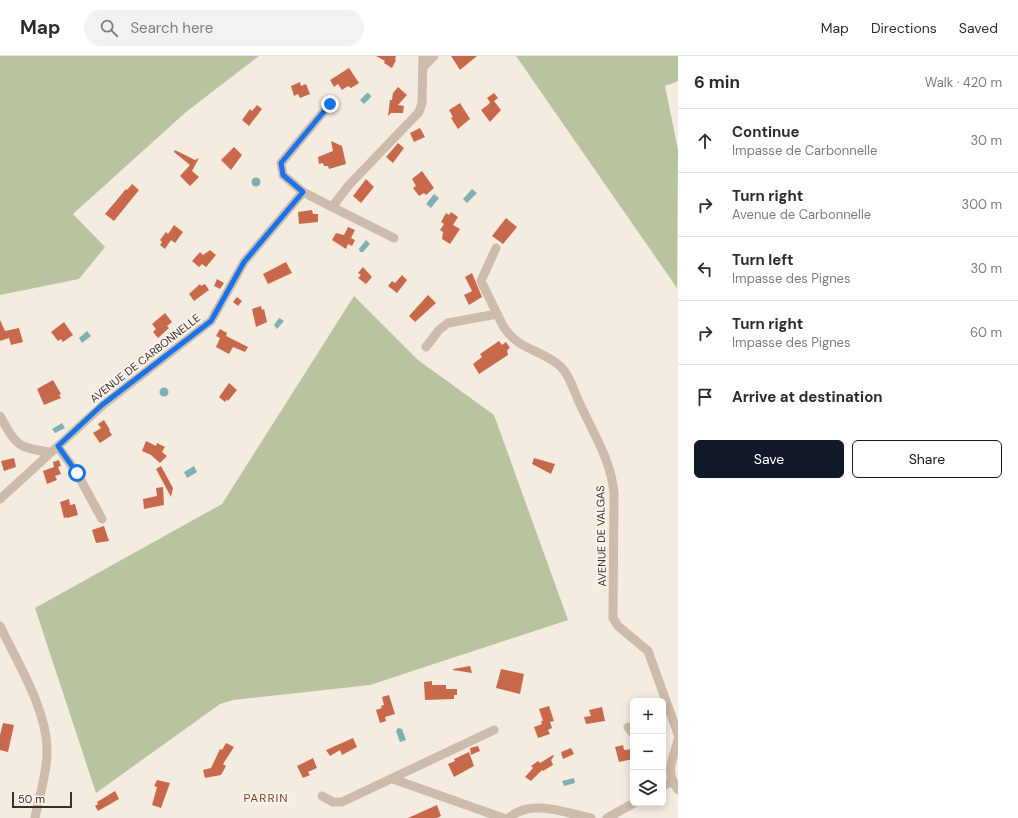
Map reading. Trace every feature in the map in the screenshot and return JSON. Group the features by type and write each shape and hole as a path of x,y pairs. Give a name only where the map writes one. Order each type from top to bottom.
{"street":[{"path":"332,207 349,185 419,112 422,103 423,56"},
{"path":"423,67 434,56"},
{"path":"330,104 281,163 283,175 303,192 394,238"},
{"name":"AVENUE DE CARBONNELLE","path":"0,499 102,405 211,321 244,262 303,192"},
{"name":"AVENUE DE VALGAS","path":"496,248 481,281 497,314 507,332 522,346 561,367 604,453 611,475 614,493 613,618 618,626 643,646 650,655 665,701 678,734"},
{"path":"426,347 439,330 448,324 497,314"},
{"path":"0,416 18,444 32,450 54,449 77,473 102,519"},
{"path":"0,626 33,696 45,730 48,751 34,818"},
{"path":"322,796 338,803 393,779 494,730"},
{"path":"678,740 666,782 678,790"},
{"path":"393,779 503,818"},
{"path":"607,818 630,805"},
{"path":"509,818 522,809 534,808 591,818"}],"green space":[{"path":"0,56 259,56 186,112 73,214 105,247 79,279 0,295"},
{"path":"516,56 678,56 678,81 665,86 678,150 677,288"},
{"path":"354,296 418,360 494,415 568,620 370,685 233,700 220,704 96,793 35,608 222,504"}],"water":[{"path":"367,93 370,94 371,97 364,104 360,100"},
{"path":"256,177 261,182 256,187 251,182"},
{"path":"472,189 477,193 467,203 463,199"},
{"path":"434,194 439,198 431,208 426,204"},
{"path":"366,240 370,244 363,252 360,252 359,249"},
{"path":"279,318 284,321 277,329 274,325"},
{"path":"87,331 91,336 82,343 79,338"},
{"path":"162,388 166,388 168,392 166,396 162,396 160,394 160,390"},
{"path":"62,423 65,428 55,433 52,429"},
{"path":"194,466 197,472 187,478 184,472"},
{"path":"398,728 402,729 406,740 400,742 396,731"},
{"path":"574,778 575,783 564,786 562,781"}],"building":[{"path":"376,56 396,56 396,60 392,68 384,63 385,61"},
{"path":"451,56 477,56 460,70"},
{"path":"349,68 359,83 351,88 348,86 342,90 338,84 334,87 330,80"},
{"path":"300,82 301,86 306,84 310,94 300,98 298,94 294,96 291,86"},
{"path":"398,87 407,95 398,105 404,106 403,113 391,113 388,116 390,100 392,100 393,93"},
{"path":"494,93 498,98 494,101 501,110 490,122 481,110 489,104 490,102 487,98"},
{"path":"460,103 470,119 458,129 451,118 453,117 449,110"},
{"path":"257,105 262,109 249,126 242,120 250,109 252,111"},
{"path":"420,128 425,137 414,142 410,133"},
{"path":"331,141 342,146 346,164 329,169 328,166 324,166 323,163 319,164 318,157 333,151"},
{"path":"398,143 404,148 393,163 386,157"},
{"path":"234,147 242,155 231,170 221,160"},
{"path":"175,150 195,160 199,158 192,171 199,177 190,186 180,176 190,165 174,152"},
{"path":"422,171 434,188 426,195 424,193 419,196 413,188 416,186 412,179"},
{"path":"366,179 374,187 361,203 353,196"},
{"path":"132,184 139,190 114,221 105,214"},
{"path":"312,210 313,214 318,214 318,222 299,224 298,212"},
{"path":"451,212 458,217 453,225 460,229 450,244 442,239 443,232 440,230 444,224 441,222 446,213 449,215"},
{"path":"506,218 517,227 503,244 492,236"},
{"path":"174,225 183,232 175,243 171,240 165,249 160,245 162,242 160,240 166,232 168,234"},
{"path":"348,227 355,230 351,238 355,240 352,246 348,244 346,249 332,240 336,233 344,235"},
{"path":"210,250 216,255 206,267 202,264 199,267 192,261 200,252 203,255"},
{"path":"286,262 292,273 268,284 263,274"},
{"path":"363,267 372,277 366,284 358,278 361,275 358,273"},
{"path":"472,273 482,297 469,305 464,295 472,291 465,277"},
{"path":"402,275 407,280 397,293 388,286 392,281 395,283"},
{"path":"217,279 224,283 220,289 214,286"},
{"path":"200,284 201,286 205,284 209,290 194,301 189,294"},
{"path":"428,295 436,303 415,322 409,316"},
{"path":"237,297 242,301 238,306 233,302"},
{"path":"261,306 262,310 264,309 267,322 256,327 252,309"},
{"path":"165,313 172,322 167,326 169,328 158,338 153,332 156,329 152,324"},
{"path":"0,320 5,331 19,328 23,342 11,345 9,338 0,341"},
{"path":"64,322 73,335 63,342 61,339 58,341 51,332"},
{"path":"220,329 227,333 226,336 248,347 245,352 233,347 229,354 216,347 220,338 216,336"},
{"path":"499,341 502,345 506,342 510,348 507,350 508,355 479,374 473,364 482,357 480,354"},
{"path":"53,380 61,394 59,395 61,398 44,405 37,389"},
{"path":"229,383 237,390 228,401 227,399 225,402 219,397"},
{"path":"104,420 112,435 100,443 93,433 101,428 98,424"},
{"path":"146,441 156,446 157,443 165,447 162,452 167,456 160,463 151,455 142,451"},
{"path":"14,458 16,467 4,471 1,461"},
{"path":"534,458 555,464 551,474 532,464"},
{"path":"59,460 61,466 58,467 61,474 55,476 57,480 47,484 43,471 54,467 53,462"},
{"path":"161,466 173,488 171,497 156,469"},
{"path":"163,487 164,505 144,509 143,499 157,496 156,488"},
{"path":"69,499 70,505 75,504 78,515 64,518 60,502"},
{"path":"104,526 109,541 96,543 92,530"},
{"path":"470,666 472,673 453,670 453,669"},
{"path":"501,669 524,674 520,694 496,688"},
{"path":"432,681 432,685 446,685 446,689 457,689 457,695 454,695 454,699 425,700 424,682"},
{"path":"389,695 395,714 385,717 386,721 380,723 376,710 382,708 381,706 384,705 382,697"},
{"path":"549,706 554,721 550,722 552,728 548,730 550,734 538,738 534,727 542,724 541,721 543,721 539,709"},
{"path":"602,707 605,721 586,724 584,717 591,716 589,710"},
{"path":"3,723 14,725 8,752 0,750 0,735"},
{"path":"353,738 357,747 342,755 340,750 330,756 326,750"},
{"path":"226,743 234,747 223,764 226,766 221,775 205,778 203,770 211,768 220,749 222,750"},
{"path":"623,745 624,750 630,749 630,760 619,762 615,747"},
{"path":"478,746 480,751 471,755 470,748"},
{"path":"571,748 574,754 563,759 561,752"},
{"path":"469,752 474,766 454,777 448,764 455,761 454,759"},
{"path":"553,755 554,756 551,760 553,765 543,771 542,770 531,781 525,777 533,768 531,766 538,761 540,763"},
{"path":"313,758 317,768 308,772 310,775 303,778 297,766"},
{"path":"157,780 170,783 161,808 152,805 157,787 154,786"},
{"path":"115,791 119,799 98,811 95,806 98,804 97,802"},
{"path":"437,805 441,816 437,818 408,818"}],"district":[{"name":"PARRIN","path":"266,798"}],"route":[{"path":"77,473 58,446 102,405 206,326 216,315 244,262 303,192 281,172 280,166 282,159 330,104"}]}
